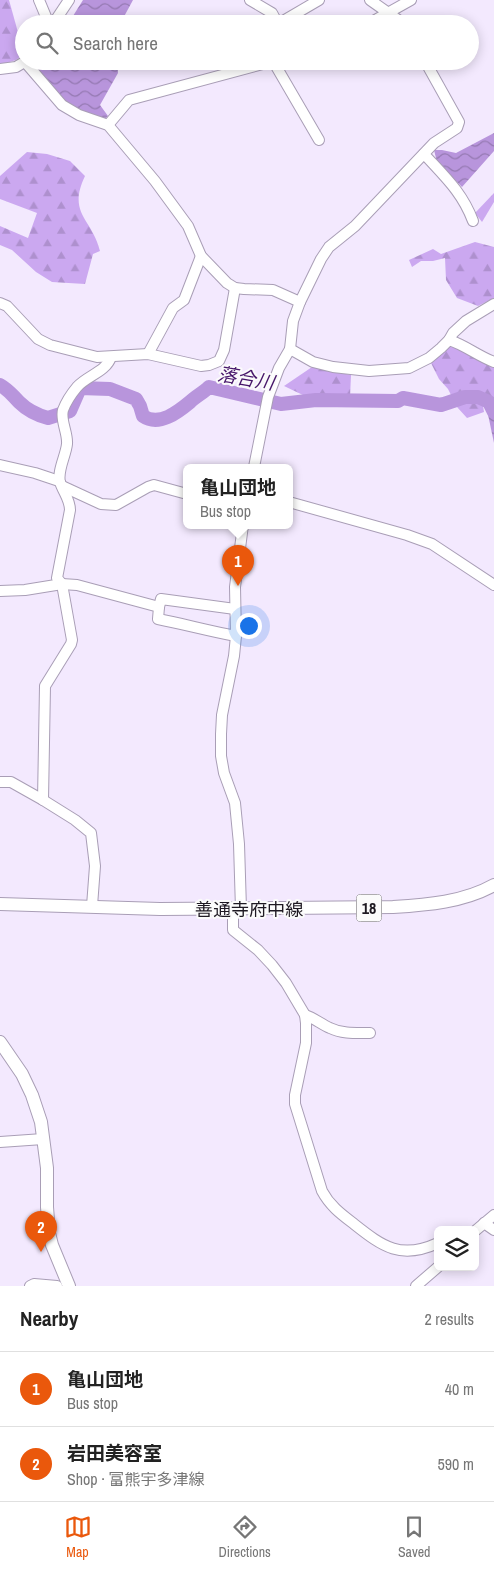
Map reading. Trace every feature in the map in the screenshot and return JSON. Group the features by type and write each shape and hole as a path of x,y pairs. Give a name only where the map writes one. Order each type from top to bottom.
{"main road":[{"name":"善通寺府中線","path":"0,904 160,909 393,907 415,906 471,895 494,885"},
{"path":"0,1042 22,1074 32,1095 41,1122 47,1168 49,1234 69,1286"}],"street":[{"path":"39,0 45,15"},
{"path":"60,15 70,0"},
{"path":"250,0 273,15"},
{"path":"293,15 319,0"},
{"path":"370,0 394,15"},
{"path":"384,15 411,0"},
{"path":"0,69 15,67"},
{"path":"33,70 62,105 79,115 108,125 155,181 188,226 201,256 227,283 235,288 273,290 300,302"},
{"path":"108,125 129,100 241,70"},
{"path":"279,70 319,140"},
{"path":"255,464 268,397 279,368 290,348 293,321 300,302 321,259 329,247 356,226 434,143 457,128 459,122 430,70"},
{"path":"424,154 458,191 473,221"},
{"path":"148,354 173,308 184,300 201,256"},
{"path":"0,303 6,306 38,339 50,345 97,357 148,354 200,366 210,365 219,361 224,350 235,288"},
{"path":"290,348 313,362 323,365 369,371 409,368 429,358 466,321 494,304"},
{"path":"449,340 460,343 483,358 494,362"},
{"path":"43,800 45,686 72,640 62,584 57,578 70,510 70,504 61,484 61,467 67,445 63,413 78,386 87,378 106,367 111,357"},
{"path":"0,465 35,473 108,506 116,505 148,487 154,486 183,493"},
{"path":"293,503 407,535 432,544 494,585"},
{"path":"242,529 235,587 236,636 234,656 222,715 221,756 224,773 234,803 239,844 237,909 233,930 258,950 272,965 286,983 304,1015 306,1043 295,1095 295,1104 322,1191 327,1200 333,1208 376,1241 388,1247 403,1251 418,1250 434,1244"},
{"path":"0,591 24,590 62,584 77,585 159,607"},
{"path":"235,609 161,599 158,619 236,636"},
{"path":"0,782 11,782 43,800 75,820 90,834 93,841 95,866 92,906"},
{"path":"304,1015 312,1017 341,1032 370,1033"},
{"path":"0,1142 43,1139"},
{"path":"479,1227 494,1215"},
{"path":"484,1223 494,1230"},
{"path":"416,1286 434,1270"},
{"path":"30,1286 34,1284 57,1286"}],"green space":[{"path":"0,0 9,0 15,22 15,60 0,65"},
{"path":"27,152 47,154 70,161 85,176 80,189 80,208 100,251 93,254 85,284 52,282 36,272 12,250 0,245 0,226 28,238 37,213 0,199 0,176"},
{"path":"494,193 494,202 482,222 475,213"},
{"path":"475,242 494,247 494,298 478,306 457,298 446,280 445,258 421,261 412,267 409,260 433,249 441,254"},
{"path":"452,344 494,366 494,397 491,397 483,406 484,412 467,418 457,407 431,363"},
{"path":"312,367 351,375 350,397 305,396 284,386"}],"water":[{"path":"83,0 133,0 125,15 74,15"},
{"path":"38,70 118,70 118,73 100,105 108,116 105,119 78,110 59,95"},
{"path":"494,133 494,151 462,187 437,162 434,150 456,153"},
{"path":"491,401 494,403 494,443 486,405"}],"waterway":[{"name":"落合川","path":"0,385 25,407 36,414 48,418 70,411 80,388 110,389 136,399 143,416 155,420 174,414 209,387 281,404 316,400 398,401 403,398 441,405 465,397 478,397 489,402 494,412"}],"place":[{"name":"亀山団地","path":"238,586"},
{"name":"岩田美容室","path":"41,1252"}]}
